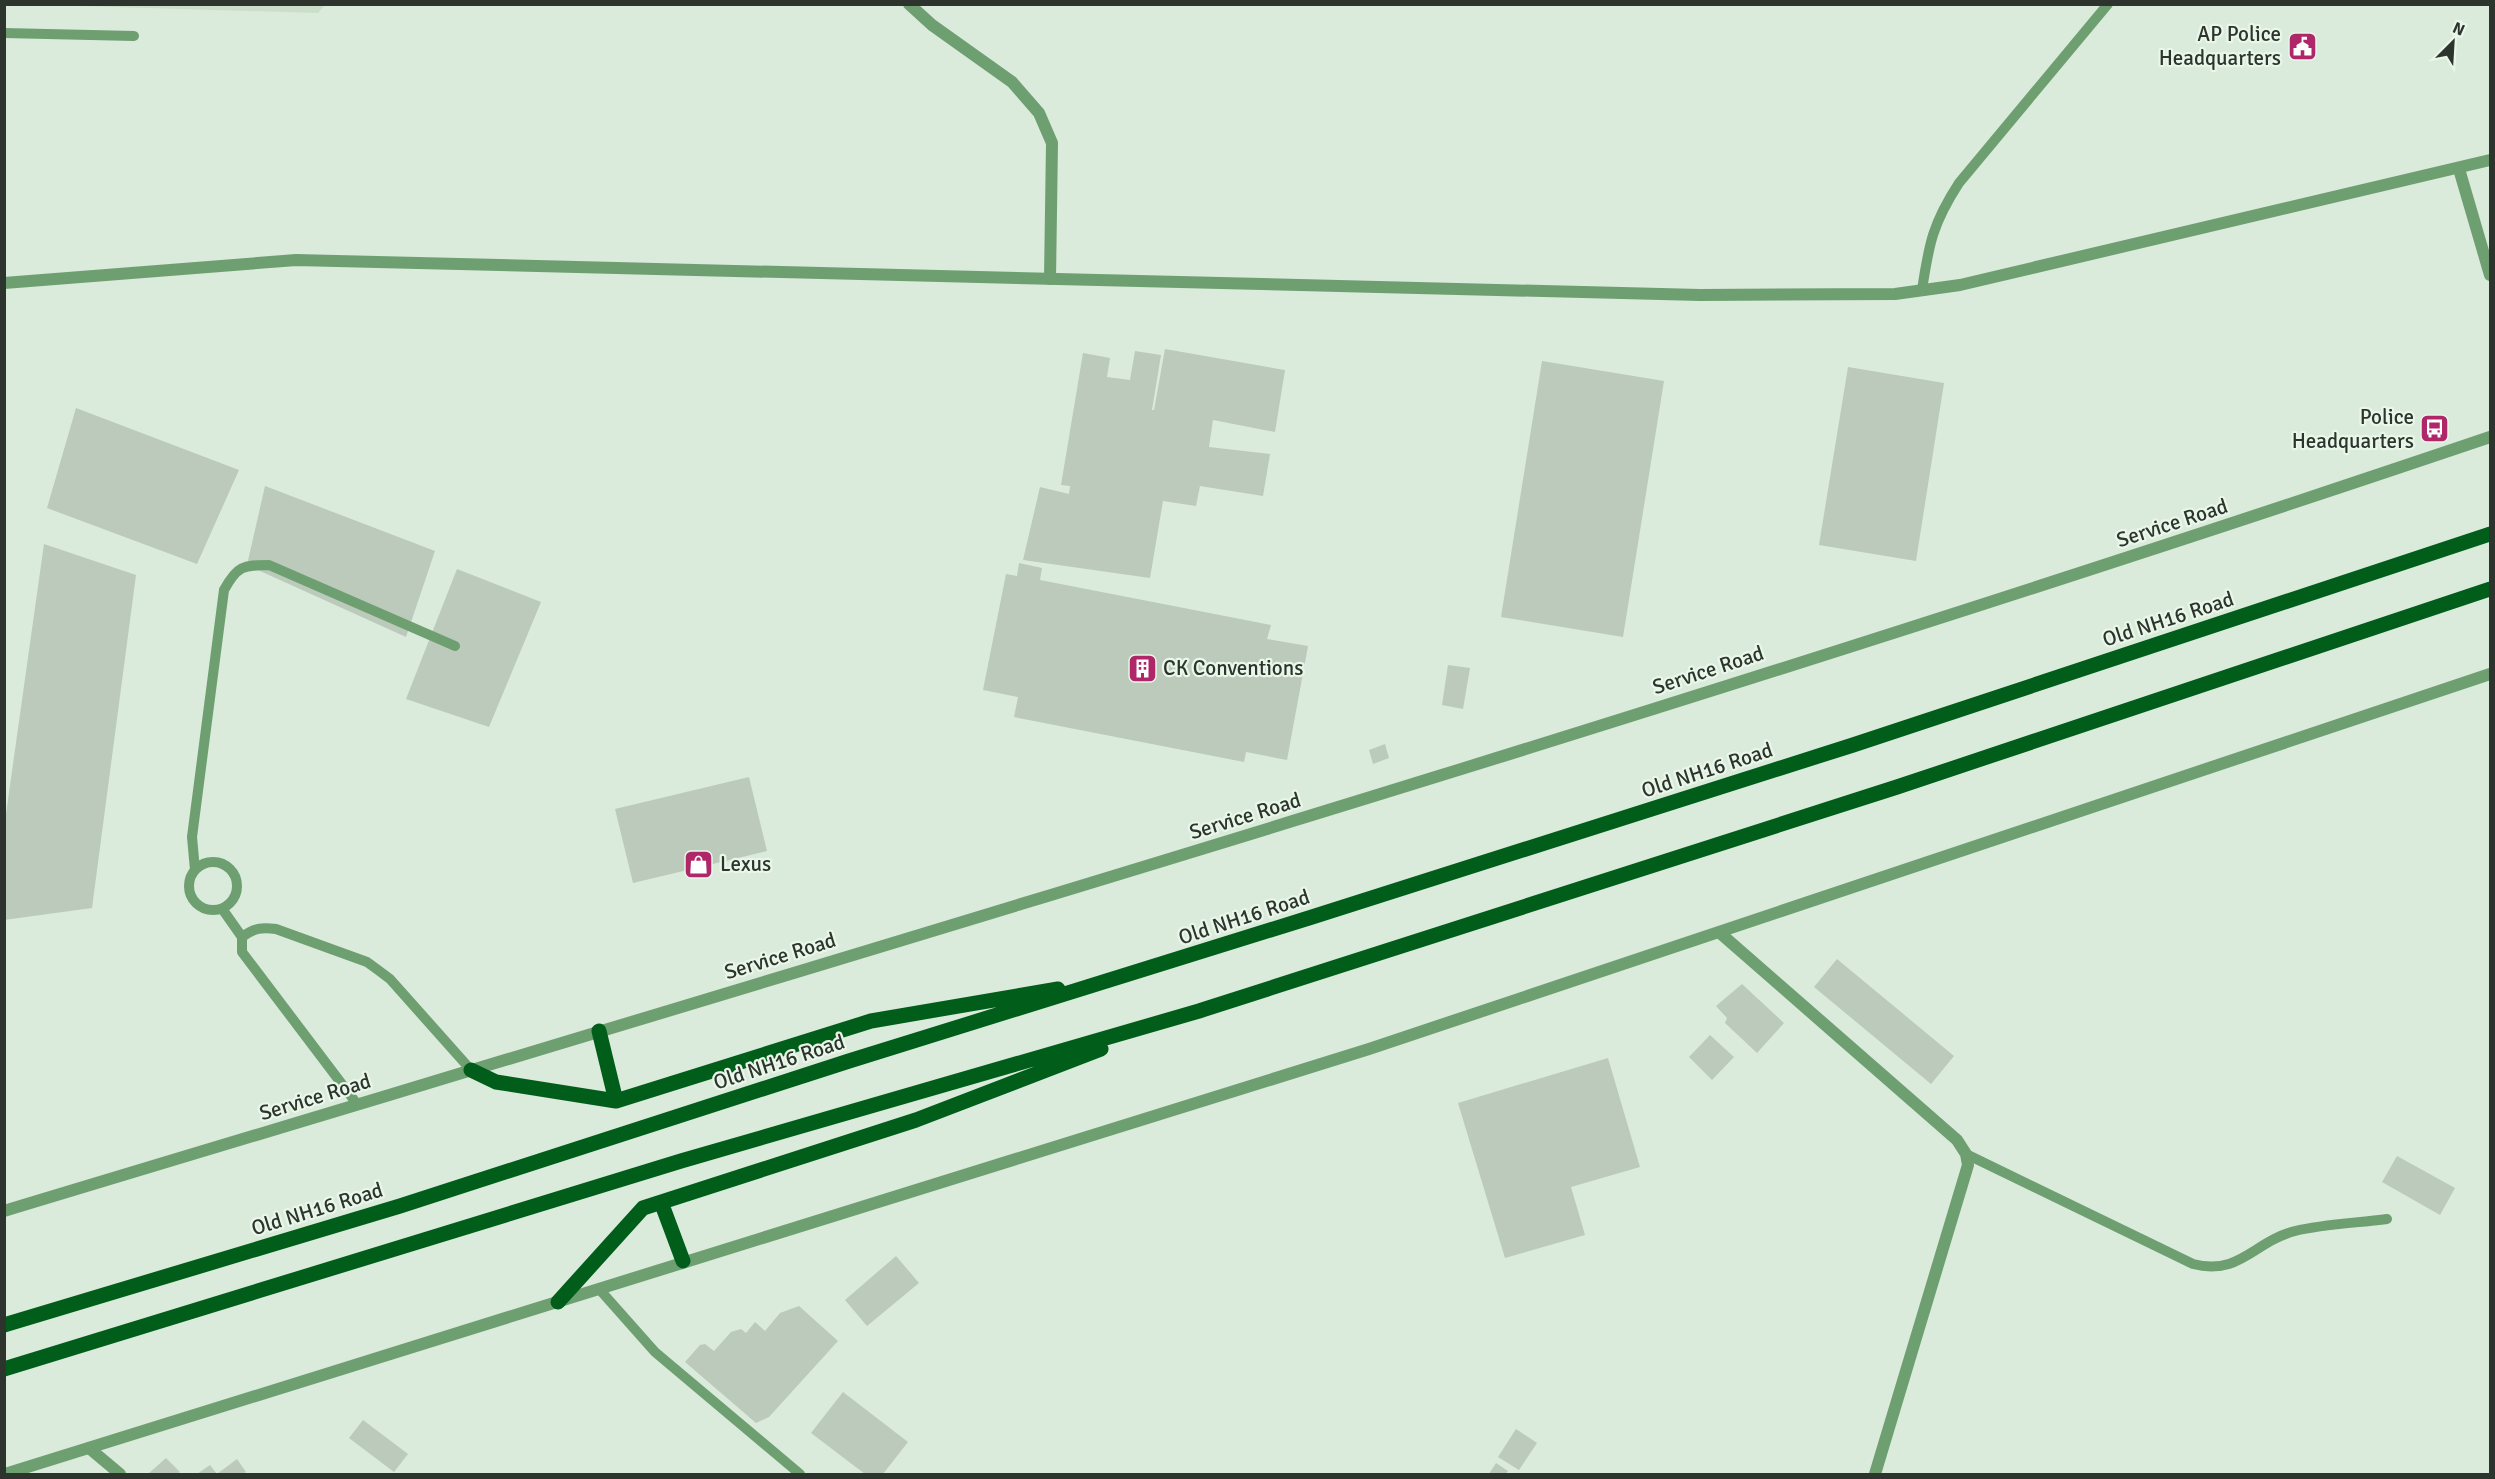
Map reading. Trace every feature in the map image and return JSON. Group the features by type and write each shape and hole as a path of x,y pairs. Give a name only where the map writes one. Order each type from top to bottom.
{"main road":[{"name":"Old NH16 Road","path":"4,1325 400,1206 849,1061 1123,978 1853,745 2490,534"},
{"path":"4,1369 681,1161 1199,1011 1897,787 2490,589"},
{"path":"471,1070 496,1082 616,1101 871,1021 1123,978"},
{"path":"558,1302 643,1208 916,1120 1199,1011"},
{"path":"599,1031 616,1101"},
{"path":"661,1202 683,1262"}],"street":[{"path":"909,4 932,25 1011,82 1039,113 1052,143 1050,279"},
{"path":"4,283 296,260 1700,295 1894,294 1987,280 2490,160"},
{"path":"2459,169 2490,275"},
{"name":"Service Road","path":"4,1211 1280,826 2164,547 2490,437"},
{"path":"5,1474 1369,1050 2490,674"},
{"path":"1719,933 1957,1140 1966,1154 1968,1165 1875,1474"},
{"path":"89,1448 114,1472"}],"lane":[{"path":"1922,290 1929,242 1943,208 1959,183 2108,4"},
{"path":"4,33 134,36"},
{"path":"357,1104 242,952 242,937 223,910 200,907 188,888 195,870 192,837 224,590 234,572 247,565 269,565 455,646"},
{"path":"195,870 213,862 233,872 236,891 223,910"},
{"path":"242,937 261,927 276,929 367,962 390,979 471,1070"},
{"path":"1966,1154 2193,1264 2210,1268 2227,1266 2274,1239 2295,1232 2387,1218"},
{"path":"600,1290 655,1352 800,1474"}],"shaded area":[{"path":"47,5 325,5 318,13"}],"building":[{"path":"1165,349 1285,370 1275,432 1213,420 1209,447 1270,454 1263,496 1200,486 1196,506 1163,501 1150,578 1023,560 1040,487 1069,494 1070,486 1061,485 1083,353 1110,358 1107,377 1130,380 1135,351 1161,355 1152,410 1154,410"},
{"path":"1542,361 1664,381 1623,637 1501,617"},
{"path":"1848,367 1944,383 1916,561 1819,545"},
{"path":"76,408 239,470 197,564 47,508"},
{"path":"265,486 435,551 406,637 247,565"},
{"path":"44,544 136,575 92,908 4,920 4,828"},
{"name":"CK Conventions","path":"1019,563 1042,568 1040,580 1271,625 1267,639 1308,646 1287,760 1246,752 1244,762 1014,717 1018,697 983,690 1006,574 1017,576"},
{"path":"457,569 541,602 489,727 406,699"},
{"path":"1448,665 1470,668 1463,709 1442,705"},
{"path":"1385,744 1389,758 1373,764 1369,750"},
{"path":"749,777 767,851 633,883 615,809"},
{"path":"1837,959 1954,1056 1931,1084 1814,987"},
{"path":"1742,984 1784,1023 1757,1053 1725,1023 1727,1018 1716,1006"},
{"path":"1710,1035 1734,1057 1712,1080 1689,1057"},
{"path":"1608,1058 1640,1167 1571,1187 1585,1235 1505,1258 1458,1103"},
{"path":"2397,1156 2455,1188 2440,1215 2382,1182"},
{"path":"896,1256 919,1283 867,1326 845,1300"},
{"path":"799,1306 838,1341 769,1417 756,1423 685,1362 700,1345 705,1344 714,1351 731,1332 741,1329 746,1333 755,1322 765,1331 780,1313"},
{"path":"843,1392 908,1442 883,1474 865,1474 811,1433"},
{"path":"363,1420 408,1454 394,1472 349,1438"},
{"path":"1516,1429 1537,1443 1519,1470 1498,1457"},
{"path":"166,1458 180,1472 177,1474 148,1474"},
{"path":"237,1459 246,1472 242,1474 217,1474"},
{"path":"1496,1463 1508,1471 1506,1474 1489,1474"},
{"path":"210,1465 217,1474 197,1474"}],"place":[{"name":"AP Police Headquarters","path":"2302,46"},
{"name":"Police Headquarters","path":"2435,429"},
{"name":"CK Conventions","path":"1142,668"},
{"name":"Lexus","path":"699,864"}]}
